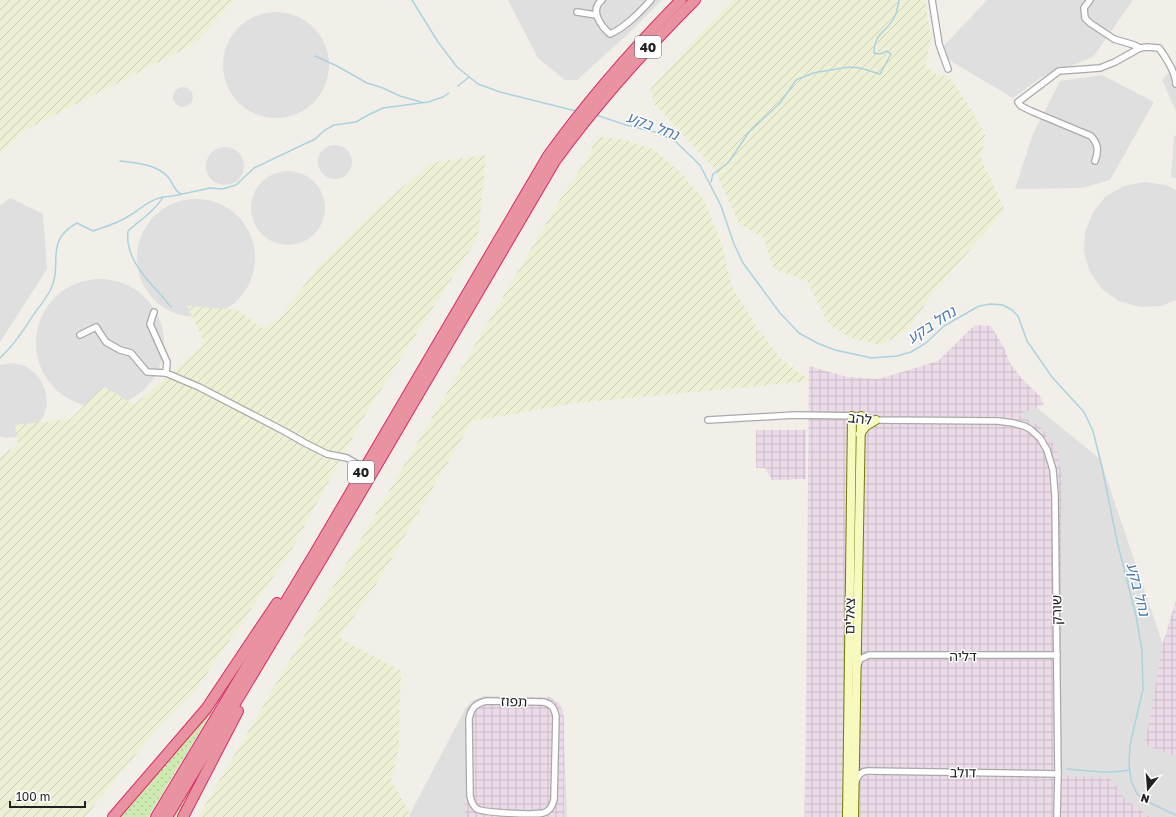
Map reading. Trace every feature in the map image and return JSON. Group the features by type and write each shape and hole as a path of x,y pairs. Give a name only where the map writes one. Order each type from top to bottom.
{"highway":[{"name":"40","path":"156,817 346,500 526,191 548,156 571,131 648,33 682,0"},
{"name":"40","path":"600,95 694,0"},
{"name":"40","path":"167,817 296,602 555,161 571,131"},
{"path":"113,817 206,709 346,500"},
{"path":"183,817 296,602"}],"street":[{"path":"602,0 598,2 596,15 602,26 610,34 622,28 651,0"},
{"path":"932,0 939,44 948,69"},
{"path":"1090,0 1084,8 1085,18 1090,23 1114,39 1140,48"},
{"path":"578,12 596,15"},
{"path":"1095,161 1098,150 1097,142 1091,136 1031,111 1021,106 1018,102 1059,71 1100,68 1116,62 1140,48 1147,47 1159,48 1166,57 1176,80 1176,84"},
{"path":"154,312 150,324 167,362 166,373"},
{"path":"80,335 96,327 106,342 120,350 131,353 147,372 166,373 247,412 305,444 327,454 347,458 364,468"},
{"name":"להב","path":"708,420 794,415 861,416 876,420 1013,422"},
{"name":"צאלים","path":"847,817 852,416"},
{"name":"צאלים","path":"854,817 861,416"},
{"path":"860,434 866,426 876,420"},
{"name":"שורק","path":"1013,422 1030,429 1040,438 1052,462 1055,496 1058,774 1057,817"},
{"path":"856,642 860,650 869,655"},
{"path":"856,669 860,659 869,655"},
{"name":"דליה","path":"869,655 1057,655"},
{"name":"תפוז","path":"487,701 543,702 550,704 554,709 556,716 553,805 549,810 543,813 512,815 482,811 476,808 472,803 470,796 470,714 475,705 487,701"},
{"path":"855,760 859,767 868,771"},
{"path":"854,784 858,776 864,771 868,771"},
{"name":"דולב","path":"868,771 1058,774"}],"shaded area":[{"path":"508,0 662,0 627,35 577,80 565,80 538,58"},
{"path":"987,0 1133,0 1093,57 1040,78 1013,98 937,53"},
{"path":"276,12 296,16 314,27 325,45 329,65 325,85 314,103 296,114 276,118 256,114 238,103 227,85 223,65 227,45 238,27 256,16"},
{"path":"1176,64 1176,111 1162,80"},
{"path":"1102,75 1154,102 1110,180 1082,188 1015,189 1033,134 1060,81"},
{"path":"183,87 190,90 193,97 190,104 183,107 176,104 173,97 176,90"},
{"path":"1174,135 1176,136 1176,178 1171,177"},
{"path":"332,145 338,145 342,146 349,152 352,162 351,169 345,176 338,179 332,179 328,178 321,172 318,165 318,159 319,155 325,148"},
{"path":"221,147 229,147 236,150 241,155 244,166 241,177 236,182 229,185 221,185 214,182 209,177 206,170 206,162 209,155 214,150"},
{"path":"281,171 295,171 309,177 319,187 325,201 325,215 319,229 309,239 295,245 281,245 267,239 257,229 251,215 251,201 257,187 267,177"},
{"path":"1145,182 1166,185 1176,190 1176,300 1161,306 1140,307 1119,301 1102,289 1090,272 1084,252 1085,232 1093,212 1106,196 1124,186"},
{"path":"10,198 43,214 47,269 0,342 0,206"},
{"path":"196,199 207,200 219,204 238,216 250,235 254,247 254,269 250,281 238,300 219,312 207,316 196,317 185,316 173,312 154,300 142,281 138,269 137,258 138,247 142,235 154,216 173,204 185,200"},
{"path":"94,279 106,279 125,283 146,297 160,318 164,343 160,368 146,389 125,403 106,407 94,407 75,403 54,389 40,368 36,349 36,337 40,318 54,297 75,283"},
{"path":"975,325 991,326 1003,346 1011,365 1023,380 1043,399 1041,400 1044,404 1018,415 1040,426 1057,449 1062,478 1060,776 1110,778 1126,800 1150,817 805,817 809,366 847,377 879,379 938,361"},
{"path":"14,363 25,366 35,373 42,382 46,393 47,404 44,415 38,425 18,437 6,438 0,436 0,365"},
{"path":"1029,401 1100,459 1163,645 1176,600 1176,817 804,817 807,701"},
{"path":"756,430 806,430 806,479 772,480 765,468 756,468"},
{"path":"1176,600 1176,756 1145,745 1163,643"},
{"path":"484,696 549,698 559,703 563,710 567,817 410,817 410,814 465,709 472,701"},
{"path":"491,697 551,697 560,706 564,717 564,817 465,817 466,710 476,703"}],"green space":[{"path":"0,0 234,0 196,43 25,130 0,154"},
{"path":"732,0 925,0 931,37 925,66 936,74 948,76 971,109 985,135 981,159 1005,210 934,291 908,330 881,345 850,338 828,323 807,281 774,269 763,237 739,224 714,168 654,104 651,88"},
{"path":"598,136 625,140 653,149 678,170 704,200 722,244 731,285 758,329 781,359 811,381 575,403 472,421 379,580 339,638 401,671 399,748 391,780 410,814 410,817 198,817 561,198 585,162"},
{"path":"486,155 478,237 366,413 289,554 197,688 153,733 85,817 0,817 0,457 18,444 15,425 71,419 103,386 134,405 205,343 187,306 238,310 262,328 279,319 321,263 371,214 431,163"},
{"path":"241,663 148,817 119,817"},
{"path":"213,748 179,817 173,817"}],"waterway":[{"name":"נחל בקע","path":"412,0 438,42 457,67 478,84 500,92 576,111"},
{"path":"711,182 713,174 728,163 749,132 780,103 796,80 813,73 849,67 860,68 880,74 891,54 887,51 880,54 874,53 876,41 894,18 897,12 899,0"},
{"path":"315,56 337,66 367,83 383,88 400,96 421,102"},
{"path":"458,86 469,77"},
{"path":"171,307 135,263 128,242 128,231 152,211 163,197 210,188 222,189 236,185 254,168 315,139 325,130 334,125 356,122 383,108 428,102 443,97 449,93"},
{"name":"נחל בקע","path":"596,115 626,125 655,132 675,141 700,165 721,206 734,244 743,263 780,313 799,333 817,343 835,350 872,358 897,356 911,352 926,343 944,326 979,306 991,304 1003,305 1012,310 1018,316 1027,341 1052,377 1084,412 1093,431 1117,541 1136,616 1142,650 1143,689 1130,745 1129,764 1131,780 1137,794 1146,801 1176,815"},
{"path":"120,161 146,165 158,169 170,179 176,190 181,194"},
{"path":"0,358 20,336 50,291 54,281 57,246 60,238 67,230 77,223 93,231 102,228 120,221 149,202 163,197"},
{"path":"1067,769 1106,772 1129,770"}]}
